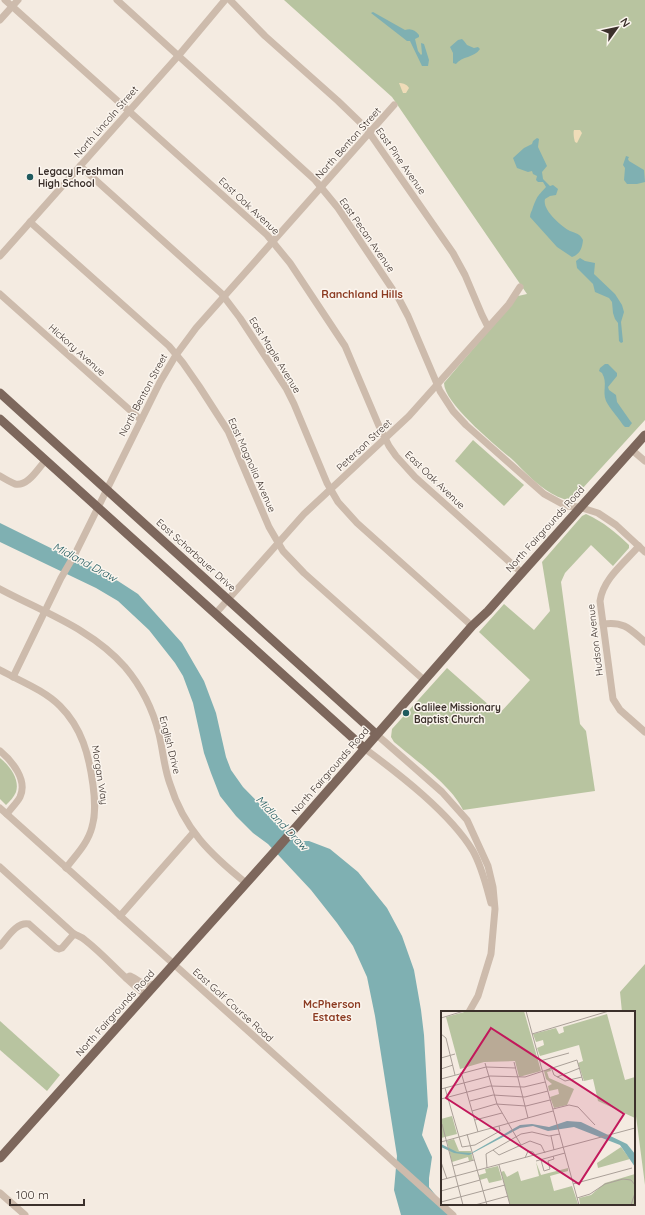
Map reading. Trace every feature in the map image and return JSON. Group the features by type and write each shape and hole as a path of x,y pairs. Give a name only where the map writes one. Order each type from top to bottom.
{"main road":[{"name":"East Scharbauer Drive","path":"0,393 376,734"},
{"path":"0,419 364,748"},
{"name":"North Fairgrounds Road","path":"0,1158 275,851 472,626 488,612 579,507 645,435"}],"street":[{"name":"East Oak Avenue","path":"5,0 255,223 273,242 302,280 345,346 385,438 396,456 411,474 522,573"},
{"path":"0,20 18,0"},
{"name":"East Pecan Avenue","path":"118,0 179,55 208,84 300,166 322,188 338,208 400,299 440,391 453,411 466,425 537,489 564,505 590,510 605,518 645,552"},
{"name":"North Lincoln Street","path":"0,256 179,55 225,0"},
{"name":"East Pine Avenue","path":"230,0 265,36 352,113 370,133 452,253 465,275 488,327"},
{"name":"North Benton Street","path":"13,677 160,382 176,355 196,328 322,188 394,105"},
{"name":"East Maple Avenue","path":"80,166 224,297 240,318 286,388 320,468 338,502 357,523 472,626"},
{"name":"East Magnolia Avenue","path":"30,222 156,334 176,355 199,386 228,431 264,518 278,543 296,565 424,680"},
{"name":"Peterson Street","path":"216,613 304,514 409,416 509,304 520,287"},
{"name":"Hickory Avenue","path":"0,294 141,420"},
{"path":"632,450 645,461"},
{"path":"0,476 14,483 23,483 30,478 46,460"},
{"name":"Hudson Avenue","path":"639,546 609,579 602,591 600,600 613,699 620,710 645,732"},
{"name":"English Drive","path":"0,589 85,632 102,644 117,658 135,680 155,720 172,792 193,833 218,859 246,883"},
{"path":"603,624 613,622 622,624 645,642"},
{"name":"Morgan Way","path":"0,670 39,690 60,705 75,724 86,746 95,799 94,819 91,832 83,847 66,868"},
{"path":"376,734 442,792 467,820 488,866 493,887 495,916 491,954 480,990 470,1011"},
{"path":"364,748 387,764 416,790 454,827 472,850 482,870 495,916"},
{"path":"0,751 13,763 22,785 20,796 2,811"},
{"name":"East Golf Course Road","path":"2,811 441,1204"},
{"path":"120,916 193,833"},
{"path":"0,868 74,934 84,939 132,985 146,995"},
{"path":"0,946 18,926 26,923 59,949 62,948 74,934"},
{"path":"126,978 130,976 135,978 141,984 155,984"},
{"path":"0,1193 25,1215"},
{"name":"East Golf Course Road","path":"442,1205 453,1215"}],"green space":[{"path":"284,0 645,0 645,420 571,501 555,495 542,487 473,425 446,392 444,383 518,296 527,294 392,97"},
{"path":"473,440 524,485 504,506 455,461"},
{"path":"586,514 609,528 629,545 629,548 613,566 591,545 565,573 561,582 580,724 586,731 595,791 463,810 451,792 442,783 394,742 391,737 392,729 447,668 499,714 530,680 479,632 504,604 534,630 550,611 542,562 582,516"},
{"path":"0,758 7,764 13,773 17,787 13,797 6,805 0,799"},
{"path":"645,964 645,1185 635,1109 635,1011 622,1011 620,992"},
{"path":"0,1021 60,1075 47,1091 0,1050"}],"sand":[{"path":"399,83 404,84 409,88 406,93 403,93"},
{"path":"574,130 580,130 582,133 577,143 574,139"}],"water":[{"path":"373,12 405,30 411,29 417,33 419,37 415,39 418,51 421,55 421,43 424,44 429,60 428,66 422,66 410,41 407,41 371,13"},
{"path":"462,39 467,45 474,48 478,47 480,49 475,54 459,61 456,64 453,63 453,53 450,47 458,40"},
{"path":"537,138 539,139 538,147 547,166 542,172 543,179 550,186 553,185 558,189 556,195 545,199 546,208 557,222 579,235 583,240 580,251 572,257 557,247 530,217 537,198 546,187 543,182 538,182 536,180 537,176 533,174 532,171 528,172 517,168 513,158 524,148 532,144"},
{"path":"626,156 629,157 629,161 644,170 645,182 627,184 624,180 625,168 623,165"},
{"path":"580,258 585,261 595,263 594,274 615,294 622,305 624,312 621,322 623,342 621,343 619,341 618,323 613,313 612,302 609,298 595,292 593,284 577,268 576,261"},
{"path":"605,364 608,364 617,373 617,376 608,387 609,390 616,395 617,402 632,423 629,427 625,427 623,425 606,401 605,380 602,373 599,371"},
{"path":"0,523 77,561 81,561 118,581 138,594 182,643 204,681 216,713 226,757 231,770 243,787 296,841 309,841 330,849 358,872 387,908 402,936 414,970 424,1035 428,1106 422,1135 432,1157 429,1187 449,1215 401,1215 394,1190 397,1156 375,1016 367,977 353,946 311,890 268,844 253,833 236,816 220,796 204,753 193,703 183,676 175,663 149,630 118,601 96,588 0,542"}],"place":[{"name":"Legacy Freshman High School","path":"30,177"},
{"name":"Galilee Missionary Baptist Church","path":"406,713"}],"district":[{"name":"Ranchland Hills","path":"362,294"},
{"name":"McPherson Estates","path":"332,1010"}],"water label":[{"name":"Midland Draw","path":"85,562"},
{"name":"Midland Draw","path":"282,823"}]}
